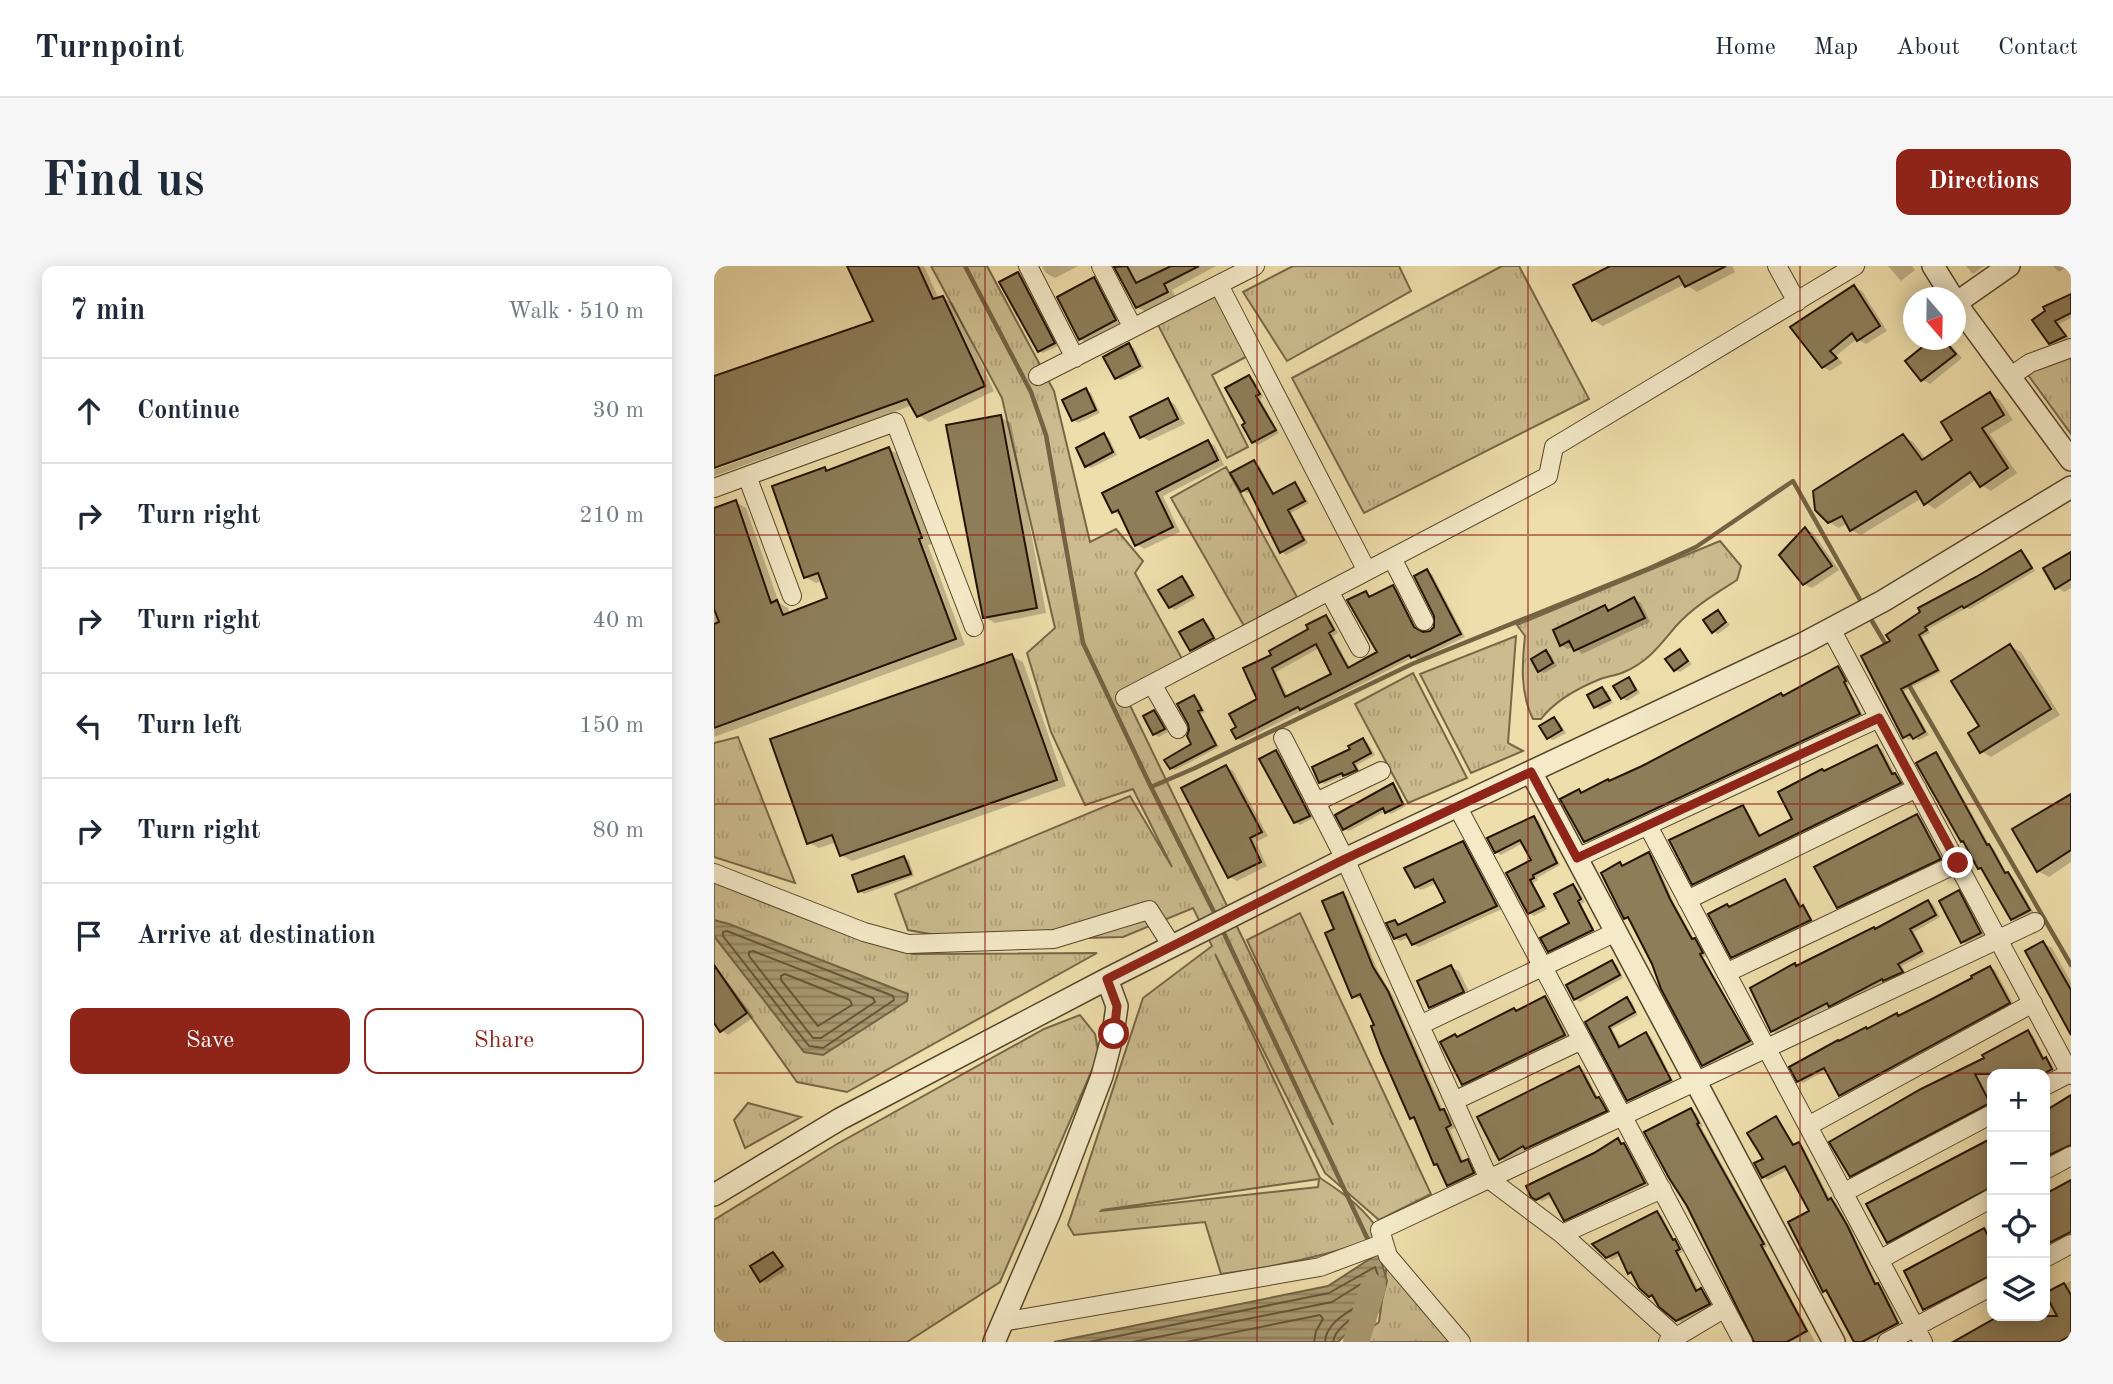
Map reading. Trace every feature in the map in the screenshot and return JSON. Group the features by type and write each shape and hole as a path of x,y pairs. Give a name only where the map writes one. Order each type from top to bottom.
{"street":[{"path":"1028,266 1075,358"},
{"path":"1101,266 1133,328"},
{"path":"1038,376 1255,266"},
{"path":"1777,266 1797,302"},
{"path":"1125,698 1548,476 1555,447 1855,266"},
{"path":"1933,266 1946,287"},
{"path":"1966,296 2009,266"},
{"path":"1219,285 1367,572"},
{"path":"1966,316 2071,460"},
{"path":"2011,376 2030,363 2071,348"},
{"path":"714,488 895,422 974,627"},
{"path":"747,476 792,596"},
{"path":"714,1195 839,1119 1172,946 1345,859 1831,629 2071,487"},
{"path":"1392,558 1424,621"},
{"path":"1329,591 1360,648"},
{"path":"1831,629 2071,1074 2050,1084"},
{"path":"1152,684 1178,729"},
{"path":"1577,858 1879,718"},
{"path":"1283,738 1345,859 1489,1179 1562,1234 1672,1339 1725,1308"},
{"path":"1316,802 1381,771"},
{"path":"1531,772 1834,1342"},
{"path":"1687,900 1917,788"},
{"path":"1457,806 1743,1342"},
{"path":"1648,826 1919,1334"},
{"path":"1726,973 1958,863"},
{"path":"714,873 864,932 908,944 1054,939 1149,910 1172,946"},
{"path":"1461,1342 1388,1256 1380,1230 2035,922"},
{"path":"1420,1025 1616,932"},
{"path":"994,1342 1050,1212 1102,1076 1114,1034 1117,1006 1107,979"},
{"path":"1808,1126 2033,1003"},
{"path":"1454,1101 1582,1040"},
{"path":"1843,1193 1987,1117"},
{"path":"2050,1167 2071,1156"},
{"path":"1562,1234 1661,1189"},
{"path":"1879,1260 1987,1201"},
{"path":"1002,1322 1320,1267 1384,1243"},
{"path":"2050,1255 2071,1244"},
{"path":"1887,1342 1919,1334 1987,1289"}],"green space":[{"path":"931,266 987,266 1054,391 1090,542 1116,529 1143,561 1135,573 1186,666 1124,693 1333,1125 1247,940 1300,913 1431,1194 1379,1220 1325,1173 1215,954 1320,1178 1355,1203 1370,1218 1382,1236 1303,1260 1221,1274 1205,1222 1074,1235 1068,1225 1143,998 1212,946 1193,908 1123,937 1044,939 936,935 908,930 895,894 1130,796 1172,867 1133,789 1085,805 1051,732 1027,653 1055,628 1002,398","holes":["1319,1179 1318,1187 1101,1211"]},
{"path":"1293,266 1399,266 1411,291 1287,361 1243,292"},
{"path":"1502,266 1519,266 1589,399 1364,513 1292,378"},
{"path":"1218,291 1253,353 1212,375 1248,447 1227,458 1157,323"},
{"path":"2071,351 2071,434 2023,368"},
{"path":"1226,467 1297,597 1244,626 1171,498"},
{"path":"1720,541 1741,566 1737,580 1690,613 1653,652 1633,668 1582,687 1559,701 1541,719 1533,719 1524,689 1525,636 1517,625"},
{"path":"1516,636 1508,743 1523,751 1471,773 1420,674"},
{"path":"1413,673 1467,778 1408,803 1355,704"},
{"path":"738,737 795,883 714,857 714,743"},
{"path":"714,881 913,954 1097,953 847,1092 797,1082 714,965"},
{"path":"1080,1015 1095,1034 1099,1054 1000,1282 907,1342 714,1342 714,1220 837,1144 1044,1029"},
{"path":"748,1103 801,1117 745,1148 734,1120"},
{"path":"1388,1256 1458,1342 1352,1342 1379,1322"}],"water":[{"path":"714,920 908,994 907,1001 823,1055 804,1052 714,936"},
{"path":"1379,1253 1387,1281 1379,1311 1355,1325 1338,1342 1054,1342 1328,1286"}],"building":[{"path":"847,266 918,266 933,299 943,296 985,386 917,417 907,399 714,468 714,376 873,321"},
{"path":"1127,266 1136,283 1171,266 1199,266 1164,284 1168,292 1136,308 1114,267"},
{"path":"1610,266 1726,266 1685,287 1679,276 1592,321 1573,285"},
{"path":"1018,272 1055,343 1038,352 999,282"},
{"path":"1094,277 1116,320 1079,340 1057,297"},
{"path":"1854,285 1880,326 1857,341 1852,333 1830,351 1837,358 1822,368 1790,327"},
{"path":"2071,294 2071,313 2055,321 2066,336 2049,344 2032,320 2045,311 2043,307"},
{"path":"1129,343 1140,366 1115,379 1103,357"},
{"path":"1919,350 1953,350 1956,354 1921,381 1905,361"},
{"path":"1249,375 1260,394 1256,396 1276,430 1252,443 1242,425 1245,423 1225,388"},
{"path":"1086,388 1096,410 1072,421 1062,400"},
{"path":"1990,392 2004,415 1982,428 2008,468 1980,487 1970,472 1924,505 1916,491 1850,531 1842,516 1828,523 1815,510 1813,491 1903,434 1922,460 1952,440 1941,422"},
{"path":"1168,398 1178,419 1140,438 1130,417"},
{"path":"1001,415 1037,608 983,618 946,425"},
{"path":"1104,433 1113,452 1085,467 1076,448"},
{"path":"1208,440 1218,460 1156,492 1173,527 1135,546 1118,510 1112,513 1102,493"},
{"path":"889,447 956,639 714,728 714,624 719,622 714,609 714,508 736,500 771,603 777,600 783,615 827,598 818,573 804,578 772,486 825,467 826,471"},
{"path":"1254,460 1273,494 1295,482 1305,501 1288,510 1304,540 1280,553 1248,488 1241,492 1230,473"},
{"path":"1805,527 1832,566 1803,585 1779,555"},
{"path":"2021,550 2032,568 1964,608 1962,606 1925,627 1927,630 1919,635 1938,670 1901,689 1925,732 1913,739 1910,734 1903,738 1861,656 1890,641 1886,635 1920,612 1918,608"},
{"path":"2071,552 2071,579 2055,589 2043,568"},
{"path":"1427,569 1461,634 1411,658 1409,655 1236,739 1231,730 1236,727 1229,714 1257,699 1243,668 1271,655 1269,651 1308,629 1306,625 1326,615 1334,630 1329,633 1348,668 1377,652 1347,600 1366,591 1369,597 1393,585 1414,627 1423,632 1430,631 1434,627 1434,616 1414,576","holes":["1316,644 1331,674 1285,697 1272,668"]},
{"path":"1182,576 1193,595 1169,608 1158,590"},
{"path":"1634,597 1645,618 1574,651 1569,641 1560,646 1553,630 1605,605 1608,611"},
{"path":"1718,610 1726,622 1712,633 1703,620"},
{"path":"1203,619 1214,638 1190,651 1179,632"},
{"path":"2010,644 2051,709 1980,753 1968,733 1979,726 1951,681"},
{"path":"1680,649 1688,661 1674,671 1665,659"},
{"path":"1546,650 1553,663 1538,672 1531,659"},
{"path":"1012,654 1057,780 840,856 832,835 807,844 770,739"},
{"path":"1838,666 1860,714 1584,842 1560,799 1579,789 1581,793 1642,766"},
{"path":"1629,677 1636,690 1621,699 1613,686"},
{"path":"1602,687 1610,700 1594,708 1587,695"},
{"path":"1194,695 1202,710 1198,711 1216,745 1170,769 1164,760 1191,744 1187,736 1188,724 1177,704"},
{"path":"1154,710 1165,729 1153,735 1143,716"},
{"path":"1554,717 1562,730 1547,739 1539,726"},
{"path":"1363,738 1371,753 1353,763 1357,770 1319,783 1312,767 1350,749 1348,746"},
{"path":"1877,745 1892,774 1895,773 1901,783 1692,885 1669,840 1743,805 1759,836 1792,819 1778,792"},
{"path":"1276,750 1310,816 1294,823 1259,759"},
{"path":"1936,752 1987,845 1989,844 2005,873 2008,872 2030,910 2011,920 1981,868 1978,869 1963,841 1961,842 1916,763"},
{"path":"1226,765 1262,832 1250,838 1261,862 1228,878 1181,788"},
{"path":"1393,783 1403,804 1385,813 1383,808 1343,830 1335,815"},
{"path":"2071,794 2071,850 2037,872 2012,829"},
{"path":"1917,814 1941,859 1837,908 1814,867"},
{"path":"1534,816 1557,863 1533,875 1534,878 1530,880 1544,906 1528,914 1506,873 1531,860 1520,840 1495,853 1487,838"},
{"path":"1463,841 1497,906 1412,945 1406,934 1394,939 1386,923 1395,920 1398,925 1445,902 1433,879 1415,888 1404,868"},
{"path":"1649,852 1670,899 1692,939 1695,938 1703,953 1700,954 1750,1041 1702,1066 1661,989 1652,964 1628,917 1624,919 1601,873 1620,862 1622,866"},
{"path":"904,856 911,874 858,892 852,875"},
{"path":"1785,879 1800,907 1803,905 1811,920 1731,958 1708,914 1727,904 1729,907"},
{"path":"1573,884 1581,899 1578,901 1593,930 1548,952 1540,938 1569,923 1554,894"},
{"path":"1959,890 1981,933 1961,943 1939,901"},
{"path":"1343,892 1373,967 1388,991 1440,1110 1444,1109 1451,1125 1446,1128 1461,1162 1468,1159 1474,1173 1447,1186 1437,1164 1434,1165 1414,1117 1410,1119 1381,1053 1371,1026 1374,1025 1360,994 1352,998 1325,933 1334,929 1322,901"},
{"path":"1928,900 1936,915 1910,929 1922,951 1898,964 1903,972 1883,981 1882,979 1829,1007 1827,1003 1771,1032 1750,988 1795,963 1796,966 1874,927 1875,929"},
{"path":"2043,941 2071,990 2071,1035 2025,951"},
{"path":"1612,960 1620,975 1574,1000 1566,985"},
{"path":"714,965 747,1013 720,1032 714,1023"},
{"path":"1451,965 1464,992 1429,1008 1417,981"},
{"path":"1990,966 2010,1003 1839,1096 1824,1068 1797,1082 1789,1067 1838,1040 1930,1000"},
{"path":"1545,996 1565,1035 1462,1085 1440,1042 1455,1034 1457,1037 1514,1008 1516,1011"},
{"path":"1627,997 1635,1012 1609,1027 1619,1047 1646,1032 1671,1080 1627,1101 1585,1022"},
{"path":"2028,1030 2043,1059 2046,1057 2052,1069 1987,1069 1987,1074 1975,1074 1987,1097 1987,1105 1850,1177 1829,1142 1921,1089 1984,1058 1982,1055"},
{"path":"1579,1066 1596,1098 1599,1097 1607,1111 1525,1149 1523,1146 1499,1160 1477,1117"},
{"path":"2071,1095 2071,1145 2050,1155 2050,1132 2050,1108"},
{"path":"1691,1108 1807,1331 1787,1342 1754,1342 1687,1206 1644,1132"},
{"path":"1776,1116 1793,1145 1799,1142 1828,1200 1831,1198 1847,1225 1875,1284 1878,1283 1898,1323 1862,1342 1854,1342 1826,1290 1823,1292 1788,1222 1809,1211 1785,1166 1762,1178 1754,1163 1763,1159 1747,1133"},
{"path":"1618,1138 1621,1144 1624,1143 1645,1183 1564,1221 1549,1193 1536,1200 1531,1197 1526,1186 1594,1153"},
{"path":"1987,1141 1987,1190 1887,1243 1866,1204"},
{"path":"2071,1180 2071,1232 2050,1242 2050,1195 2050,1191"},
{"path":"1657,1211 1680,1249 1676,1251 1696,1291 1701,1288 1710,1304 1676,1321 1659,1307 1652,1295 1649,1297 1639,1288 1631,1272 1628,1274 1618,1252 1606,1258 1592,1244"},
{"path":"1984,1228 1987,1234 1987,1278 1923,1310 1904,1271"},
{"path":"773,1252 783,1266 760,1282 750,1266"},
{"path":"2064,1283 2071,1295 2071,1342 2068,1337 2059,1342 1953,1342 1990,1321 2050,1321 2050,1316 2057,1316 2050,1303 2050,1290"}],"waterway":[{"path":"965,266 1031,392 1046,435 1083,643 1216,916"},
{"path":"1151,787 1412,664 1696,547 1793,481 1863,605"},
{"path":"1869,616 1888,648"},
{"path":"1906,680 2071,965"},
{"path":"1221,927 1369,1242"},
{"path":"1356,1342 1373,1287"}],"route":[{"path":"1114,1034 1117,1006 1107,979 1345,859 1531,772 1577,858 1879,718 1958,863"}]}
